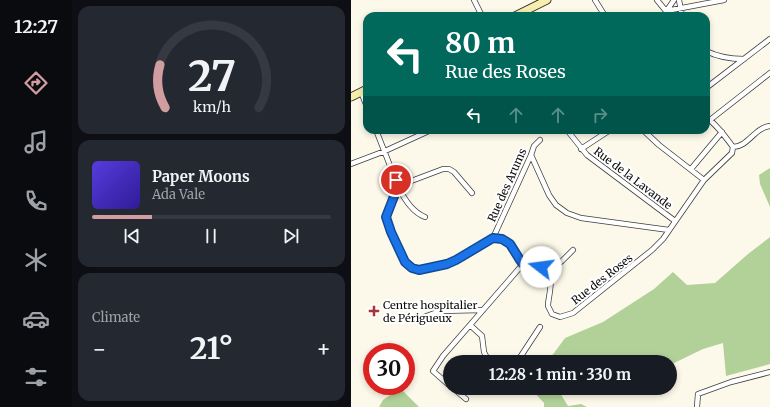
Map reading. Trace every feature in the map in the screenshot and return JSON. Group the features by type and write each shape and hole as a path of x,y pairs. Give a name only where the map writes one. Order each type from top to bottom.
{"main road":[{"path":"523,12 547,0"},
{"path":"351,97 363,91"}],"street":[{"path":"474,0 480,12"},
{"path":"595,0 601,12"},
{"path":"657,0 666,11"},
{"path":"666,11 674,0"},
{"path":"679,0 681,12"},
{"path":"666,11 724,0"},
{"path":"710,85 770,39"},
{"path":"710,53 728,59 744,59"},
{"path":"710,117 770,73"},
{"path":"531,155 549,195 556,205 567,213 581,218 669,230 704,180 733,153 733,147 722,132 710,120"},
{"path":"733,147 742,145 760,129 770,126"},
{"path":"691,169 722,132"},
{"path":"378,134 398,186 406,200 417,214 425,217"},
{"path":"351,164 385,151 422,134"},
{"name":"Rue de la Lavande","path":"570,134 581,148 593,159 675,221"},
{"path":"581,148 604,134"},
{"path":"647,134 704,180"},
{"name":"Rue des Arums","path":"493,238 534,146 539,140"},
{"path":"472,192 454,172 449,169 443,169 398,186 386,217 391,232 405,262 412,268 419,270 447,264 493,238 502,239 510,244 523,264 541,267 547,272 562,261 573,250"},
{"name":"Rue des Roses","path":"547,272 551,282 547,306 555,316 566,316 579,308 652,250 663,239 669,230"},
{"path":"444,355 523,264"},
{"path":"424,317 440,311 483,310"},
{"path":"470,325 482,336 486,355"},
{"path":"522,355 540,328"},
{"path":"443,356 433,371 443,380"},
{"path":"697,407 698,394 731,382 770,372"},
{"path":"461,395 465,399"}],"green space":[{"path":"770,168 770,207 760,184 759,175"},
{"path":"770,237 770,364 726,376 723,343 703,349 677,362 677,355 552,355 565,338 603,322 654,289 673,272 687,285 715,283"},
{"path":"390,395 407,395 419,407 379,407 383,400"},
{"path":"537,395 561,395 568,406 581,404 587,407 544,407 544,403"}],"place":[{"name":"Centre hospitalier de Périgueux","path":"374,311"}],"route":[{"path":"396,180 398,186 386,217 391,232 405,262 412,268 419,270 447,264 493,238 502,239 510,244 523,264 541,267"}]}
